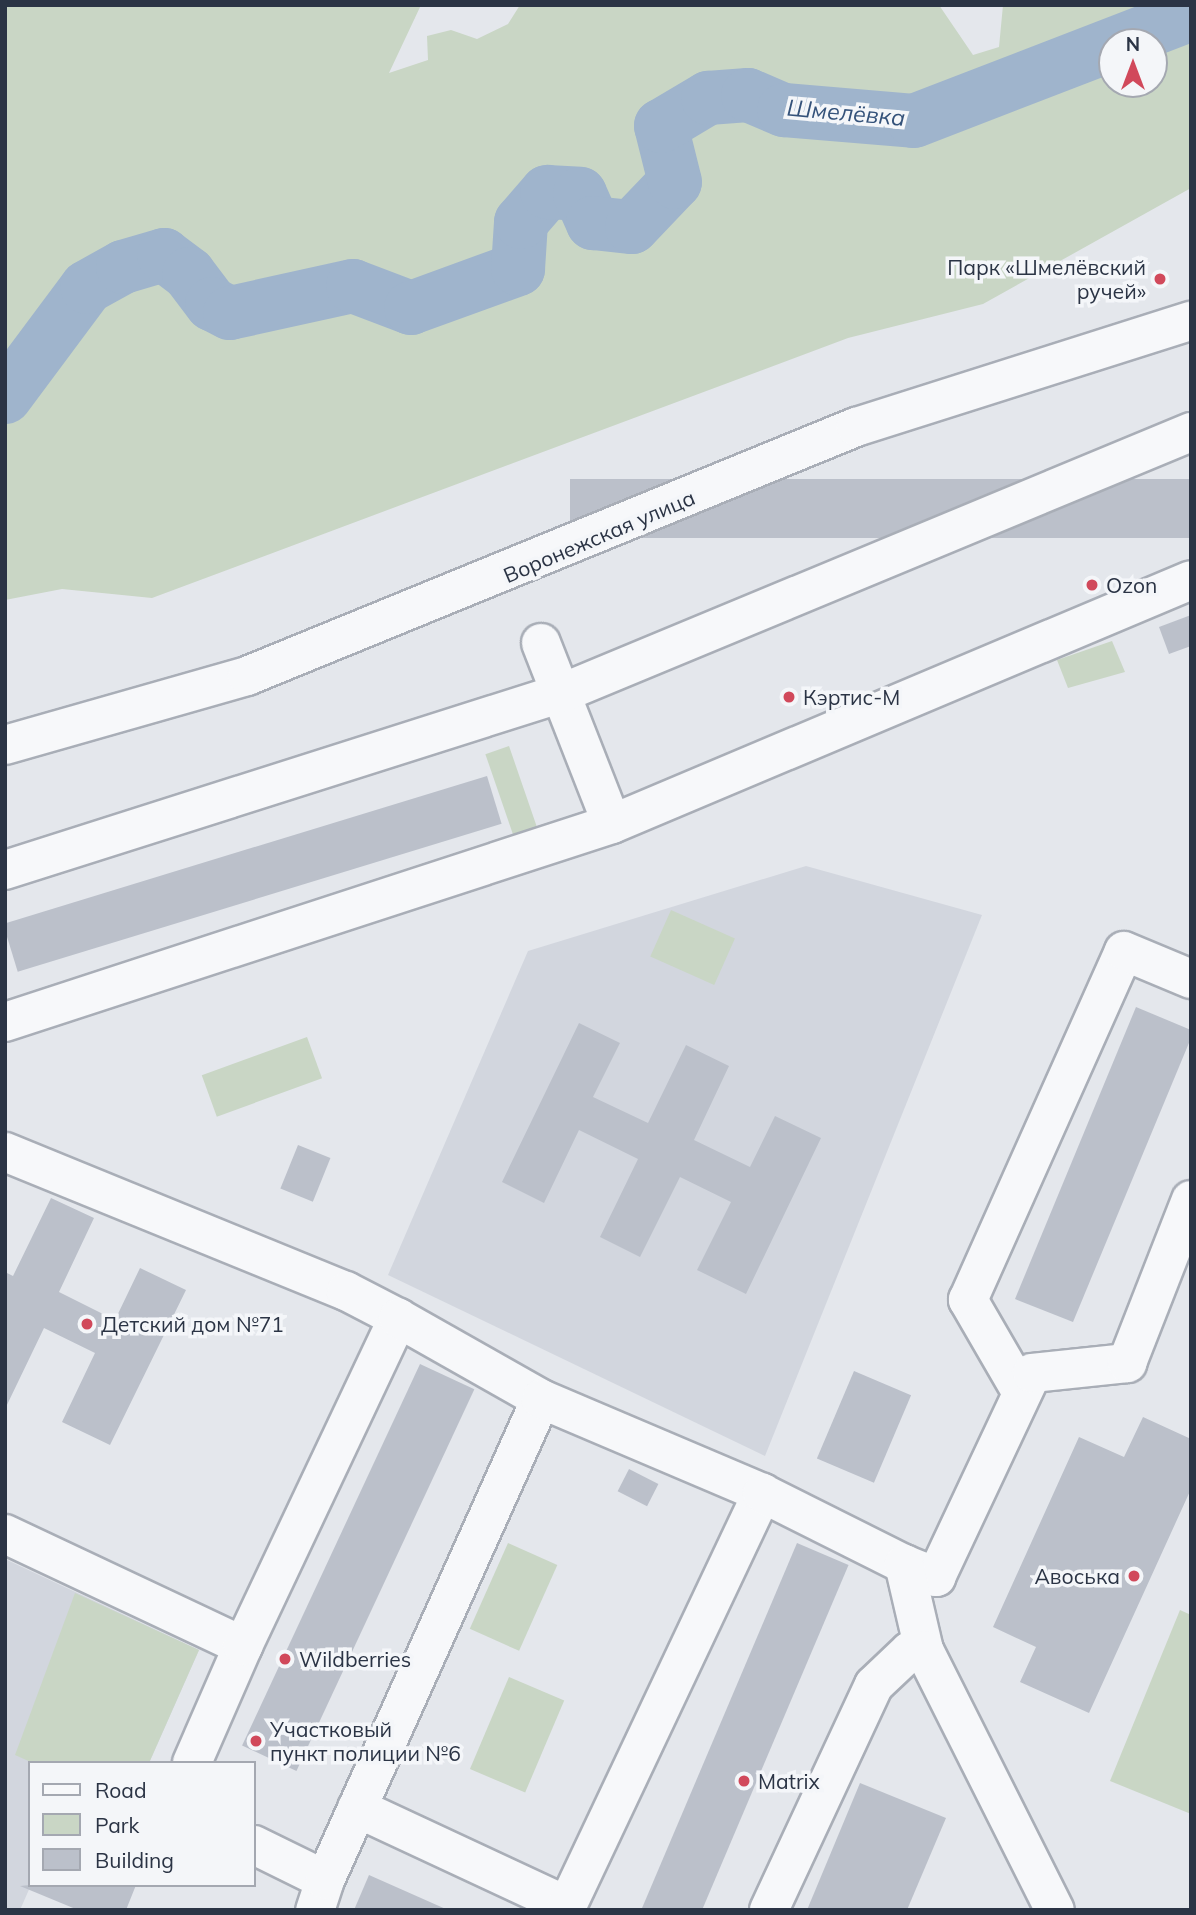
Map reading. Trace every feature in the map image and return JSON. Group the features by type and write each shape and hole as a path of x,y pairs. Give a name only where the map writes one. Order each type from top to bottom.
{"street":[{"name":"Воронежская улица","path":"5,744 247,676 856,428 1191,321"},
{"path":"5,870 562,693 1191,432"},
{"path":"5,1022 612,824 1191,580"},
{"path":"541,643 612,824"},
{"path":"1022,1393 968,1300 1124,951 1191,979"},
{"path":"5,1153 346,1291 541,1399 762,1493 904,1564 936,1577 1031,1373 1127,1363 1191,1200"},
{"path":"193,1761 243,1646 398,1318"},
{"path":"256,1847 320,1895 541,1399"},
{"path":"357,1808 567,1906 762,1493"},
{"path":"5,1534 243,1646"},
{"path":"904,1564 924,1650 1055,1910"},
{"path":"769,1910 874,1685 909,1651 924,1650"}],"shaded area":[{"path":"806,866 982,915 765,1456 388,1275 528,951"},
{"path":"5,1559 199,1650 150,1761 28,1761 28,1887 30,1887 20,1910 5,1910"}],"green space":[{"path":"5,5 421,5 389,73 428,60 427,36 451,30 477,39 508,24 520,5 939,5 973,55 999,47 1003,5 1191,5 1191,188 983,304 848,338 152,598 62,589 5,600"},
{"path":"1112,641 1125,672 1068,688 1057,660"},
{"path":"509,746 537,827 513,835 485,754"},
{"path":"671,910 735,938 714,985 650,957"},
{"path":"307,1037 322,1078 217,1117 202,1075"},
{"path":"508,1543 557,1565 519,1651 470,1629"},
{"path":"75,1593 199,1650 150,1761 28,1761 15,1755"},
{"path":"1180,1610 1191,1615 1191,1814 1110,1781"},
{"path":"509,1677 564,1700 525,1792 470,1769"}],"building":[{"path":"570,479 1191,479 1191,538 570,538"},
{"path":"1191,615 1191,646 1169,654 1159,627"},
{"path":"487,776 502,824 18,972 5,923"},
{"path":"1136,1007 1191,1030 1191,1038 1073,1322 1015,1299"},
{"path":"579,1023 620,1043 593,1097 648,1123 686,1045 729,1066 694,1140 750,1167 775,1116 821,1138 746,1294 697,1270 731,1202 680,1177 640,1257 600,1237 638,1159 579,1130 544,1203 502,1182"},
{"path":"298,1145 330,1158 313,1202 280,1189"},
{"name":"Детский дом №71","path":"51,1198 94,1218 59,1292 115,1320 140,1268 186,1290 110,1445 62,1422 95,1353 44,1328 5,1409 5,1272 13,1276"},
{"path":"420,1364 474,1389 296,1771 242,1746"},
{"path":"854,1371 911,1395 874,1483 817,1458"},
{"path":"1143,1417 1191,1439 1191,1489 1089,1713 1020,1682 1036,1647 993,1627 1079,1437 1124,1457"},
{"path":"629,1469 658,1484 647,1506 618,1491"},
{"path":"797,1543 849,1565 702,1910 641,1910"},
{"path":"860,1783 946,1818 907,1910 807,1910"},
{"path":"369,1875 448,1910 354,1910"},
{"path":"20,1886 135,1887 126,1910 78,1910"}],"waterway":[{"name":"Шмелёвка","path":"5,397 87,287 123,267 164,255 189,274 212,304 230,313 353,286 411,308 518,269 521,222 547,192 580,194 593,223 632,227 675,182 661,126 708,98 748,95 784,110 914,121 1191,14"}],"place":[{"name":"Парк «Шмелёвский ручей»","path":"1160,279"},
{"name":"Ozon","path":"1092,585"},
{"name":"Кэртис-М","path":"789,697"},
{"name":"Детский дом №71","path":"87,1324"},
{"name":"Авоська","path":"1134,1576"},
{"name":"Wildberries","path":"285,1659"},
{"name":"Участковый пункт полиции №6","path":"256,1741"},
{"name":"Matrix","path":"744,1781"}]}
